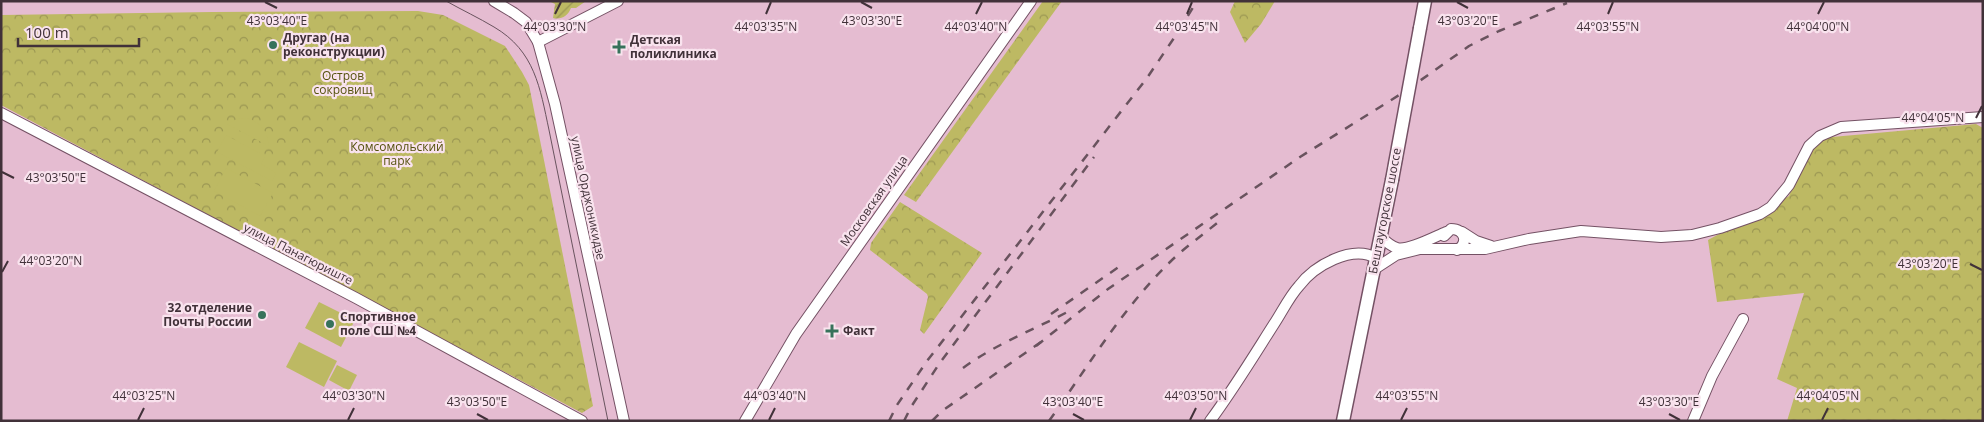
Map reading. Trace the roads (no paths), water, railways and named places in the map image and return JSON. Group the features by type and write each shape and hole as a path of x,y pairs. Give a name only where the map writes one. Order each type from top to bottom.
{"main road":[{"name":"Бештаугорское шоссе","path":"1343,421 1392,180 1425,1"}],"street":[{"name":"улица Орджоникидзе","path":"494,1 526,22 538,42 555,104 624,421"},
{"path":"538,42 618,1"},
{"name":"Московская улица","path":"745,421 796,334 1031,1"},
{"name":"улица Панагюриште","path":"1,113 373,307 582,421"},
{"path":"1210,421 1299,284 1323,264 1360,253 1368,254 1374,264 1396,255 1420,249 1454,250 1497,247 1529,239 1581,231 1660,237 1692,235 1720,228 1760,214 1771,207 1789,185 1809,146 1820,136 1841,127 1983,117"},
{"path":"1380,236 1390,245 1397,248 1407,248 1451,229 1456,229 1481,243 1497,247"},
{"path":"1446,232 1443,242 1446,247 1454,250"},
{"path":"1454,250 1464,242 1462,232"},
{"path":"1693,421 1712,376 1744,319"}],"tram line":[{"path":"446,1 494,27 508,37 519,47 534,72 546,114 608,421"}],"railway":[{"path":"889,421 897,405 927,361 1147,78 1197,1"},
{"path":"1036,346 1108,289 1300,157 1404,92 1469,46 1499,31 1567,3"},
{"path":"904,421 939,364 1094,157"},
{"path":"1049,421 1120,319 1152,281 1175,257 1222,219"},
{"path":"1051,314 1123,264"},
{"path":"963,368 1003,344 1073,309"},
{"path":"932,421 942,411 1041,342"}],"place":[{"name":"Другар (на реконструкции)","path":"273,45"},
{"name":"Детская поликлиника","path":"619,47"},
{"name":"32 отделение Почты России","path":"262,315"},
{"name":"Спортивное поле СШ №4","path":"330,324"},
{"name":"Факт","path":"832,331"}],"park label":[{"name":"Остров сокровищ","path":"343,83"},
{"name":"Комсомольский парк","path":"397,154"}]}
